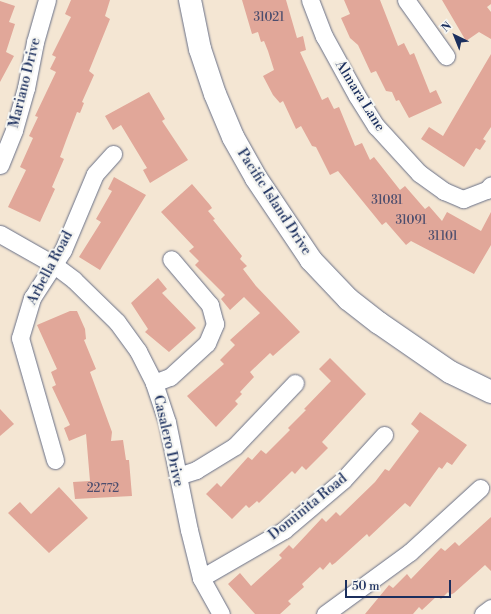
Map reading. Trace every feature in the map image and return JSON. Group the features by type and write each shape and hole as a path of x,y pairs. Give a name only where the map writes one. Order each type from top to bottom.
{"main road":[{"name":"Pacific Island Drive","path":"190,0 200,49 215,94 233,137 256,178 311,260 348,299 379,323 450,372 491,392"}],"street":[{"name":"Mariano Drive","path":"0,165 14,130 26,88 35,42 47,0"},
{"name":"Almara Lane","path":"310,0 324,36 356,96 376,126 419,173 444,191 463,199 487,190 491,185"},
{"path":"406,0 446,56"},
{"name":"Arbella Road","path":"55,460 20,338 32,298 63,250 95,174 113,154"},
{"name":"Casalero Drive","path":"0,234 54,264 86,291 117,322 138,351 154,383 166,422 201,578 221,614"},
{"path":"154,383 170,377 207,343 215,324 210,305 172,260"},
{"path":"178,476 196,470 235,446 295,383"},
{"name":"Dominita Road","path":"201,578 284,530 343,480 384,435"},
{"path":"325,614 410,552 480,488"},
{"path":"483,614 491,608"}],"building":[{"path":"71,0 110,0 105,16 110,19 89,71 94,75 82,102 84,103 80,113 77,112 60,157 64,159 52,187 55,189 40,222 8,207 26,170 20,167 33,138 29,136 38,117 35,116 56,72 50,69 56,57 52,55 71,17 65,14"},
{"path":"242,0 286,0 297,38 303,36 306,50 300,52 322,100 328,97 334,109 339,107 355,146 362,143 370,160 374,157 400,190 405,186 425,209 429,206 442,221 447,212 481,231 491,212 491,245 474,274 411,241 406,245 386,222 382,225 338,171 330,175 316,147 312,146 301,126 296,129 283,101 280,103 273,95 263,76 274,70 264,41 261,42 258,32 252,34"},
{"path":"344,0 380,0 398,46 404,43 410,55 414,53 430,93 436,90 442,103 409,118 399,100 396,101 392,92 386,91 376,71 371,73 358,45 350,38 341,18 350,14"},
{"path":"442,0 491,0 491,4 487,7 491,12 491,39 479,32 466,41"},
{"path":"0,1 15,6 9,22 15,24 6,52 14,56 0,82"},
{"path":"491,54 491,127 483,139 486,141 480,150 476,148 464,167 421,139 429,127 443,136"},
{"path":"149,92 165,119 162,121 188,160 150,183 143,170 147,168 121,125 113,130 105,116"},
{"path":"114,177 146,195 100,270 79,257 101,222 96,219 112,191 108,189"},
{"path":"192,184 212,208 208,211 215,219 213,220 242,256 240,259 247,266 243,269 256,286 300,332 273,356 270,353 250,372 254,377 240,392 242,394 235,401 238,404 216,427 187,396 224,364 220,360 235,345 230,340 260,313 244,297 230,310 221,299 225,295 195,265 199,261 189,251 194,247 161,212"},
{"path":"158,278 167,289 162,293 196,328 169,352 145,332 148,329 131,303"},
{"path":"70,311 77,311 85,329 86,339 84,340 96,369 90,372 112,432 111,441 123,440 126,460 129,460 132,496 75,499 73,482 90,481 86,434 69,441 64,428 70,425 52,387 56,385 51,372 57,369 37,325"},
{"path":"330,358 366,394 322,442 328,448 306,470 302,466 295,474 292,471 259,503 257,501 249,508 246,505 232,519 206,494 217,483 221,487 248,457 252,460 261,450 266,454 290,430 288,428 331,381 319,369"},
{"path":"0,409 14,424 0,436"},
{"path":"420,412 467,445 452,465 447,462 442,469 439,467 410,507 405,503 369,537 367,534 335,563 332,565 330,562 323,570 320,567 302,584 304,587 288,601 291,604 280,614 255,614 228,584 240,573 251,586 282,558 279,555 289,545 293,549 322,518 326,522 336,512 340,516 375,482 385,469 389,471 419,431 411,424"},
{"path":"59,487 88,518 49,553 8,513 20,502 31,514"},
{"path":"491,517 491,571 485,565 454,593 450,595 448,592 441,599 437,596 422,610 419,607 413,614 365,614 389,585 393,588 407,574 411,579 441,548 445,551 455,542 459,546"}]}
